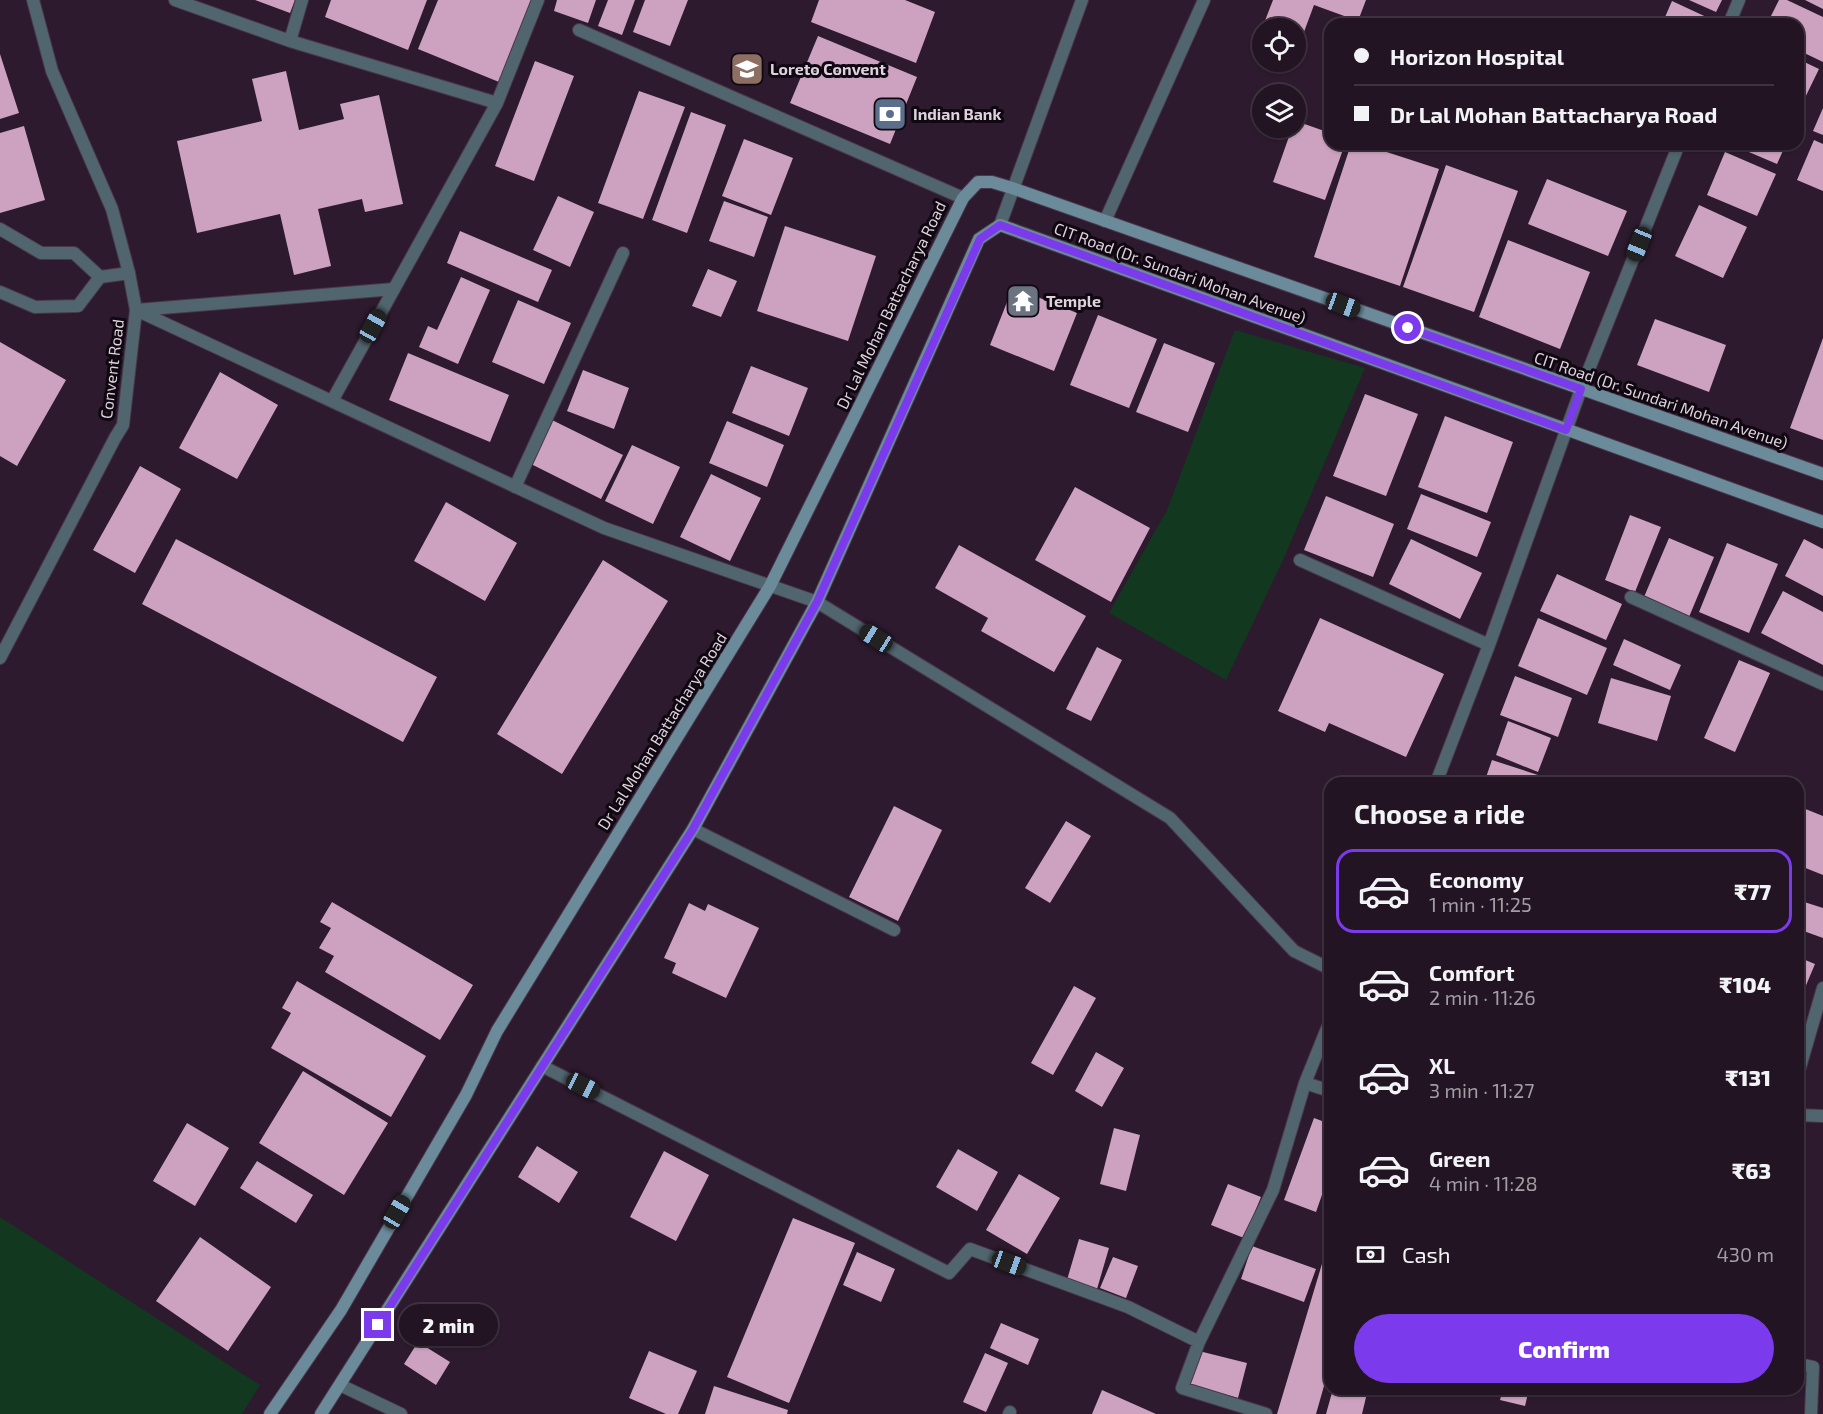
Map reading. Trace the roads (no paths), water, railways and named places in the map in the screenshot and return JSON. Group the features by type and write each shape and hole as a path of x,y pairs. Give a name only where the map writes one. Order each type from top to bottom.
{"main road":[{"name":"Dr Lal Mohan Battacharya Road","path":"270,1414 340,1310 465,1095 497,1031 770,586 963,198 978,182 992,182 1012,188"},
{"name":"CIT Road (Dr. Sundari Mohan Avenue)","path":"1012,188 1823,474"},
{"name":"CIT Road (Dr. Sundari Mohan Avenue)","path":"1000,225 1823,522"},
{"path":"321,1414 693,829 817,602 980,239 1000,225"}],"street":[{"name":"Convent Road","path":"0,658 123,426 136,310 112,209 52,71 33,0"},
{"path":"175,0 290,41 497,103"},
{"path":"290,41 302,0"},
{"path":"332,401 497,103 538,0"},
{"path":"1000,225 1082,0"},
{"path":"1105,221 1204,0"},
{"path":"1731,18 1738,0"},
{"path":"579,30 963,198"},
{"path":"1439,777 1581,389 1677,150"},
{"path":"0,229 41,253 74,253 100,277"},
{"path":"515,487 623,253"},
{"path":"0,292 35,307 78,306 100,277 129,273"},
{"path":"136,310 394,289"},
{"path":"136,310 604,528 817,602 1170,818 1294,951 1324,966"},
{"path":"1300,560 1489,645"},
{"path":"1631,597 1823,684"},
{"path":"693,829 894,930"},
{"path":"1804,1053 1823,988"},
{"path":"1266,1414 1182,1388 1199,1342 1273,1190 1305,1083 1324,1036"},
{"path":"542,1066 950,1273 970,1249 1128,1308 1199,1342"},
{"path":"1305,1083 1324,1089"},
{"path":"1804,1115 1823,1116"},
{"path":"1804,1365 1813,1367 1811,1414"},
{"path":"340,1385 401,1414"}],"place":[{"name":"Loreto Convent","path":"747,69"},
{"name":"Indian Bank","path":"890,114"},
{"name":"Temple","path":"1023,301"}]}
